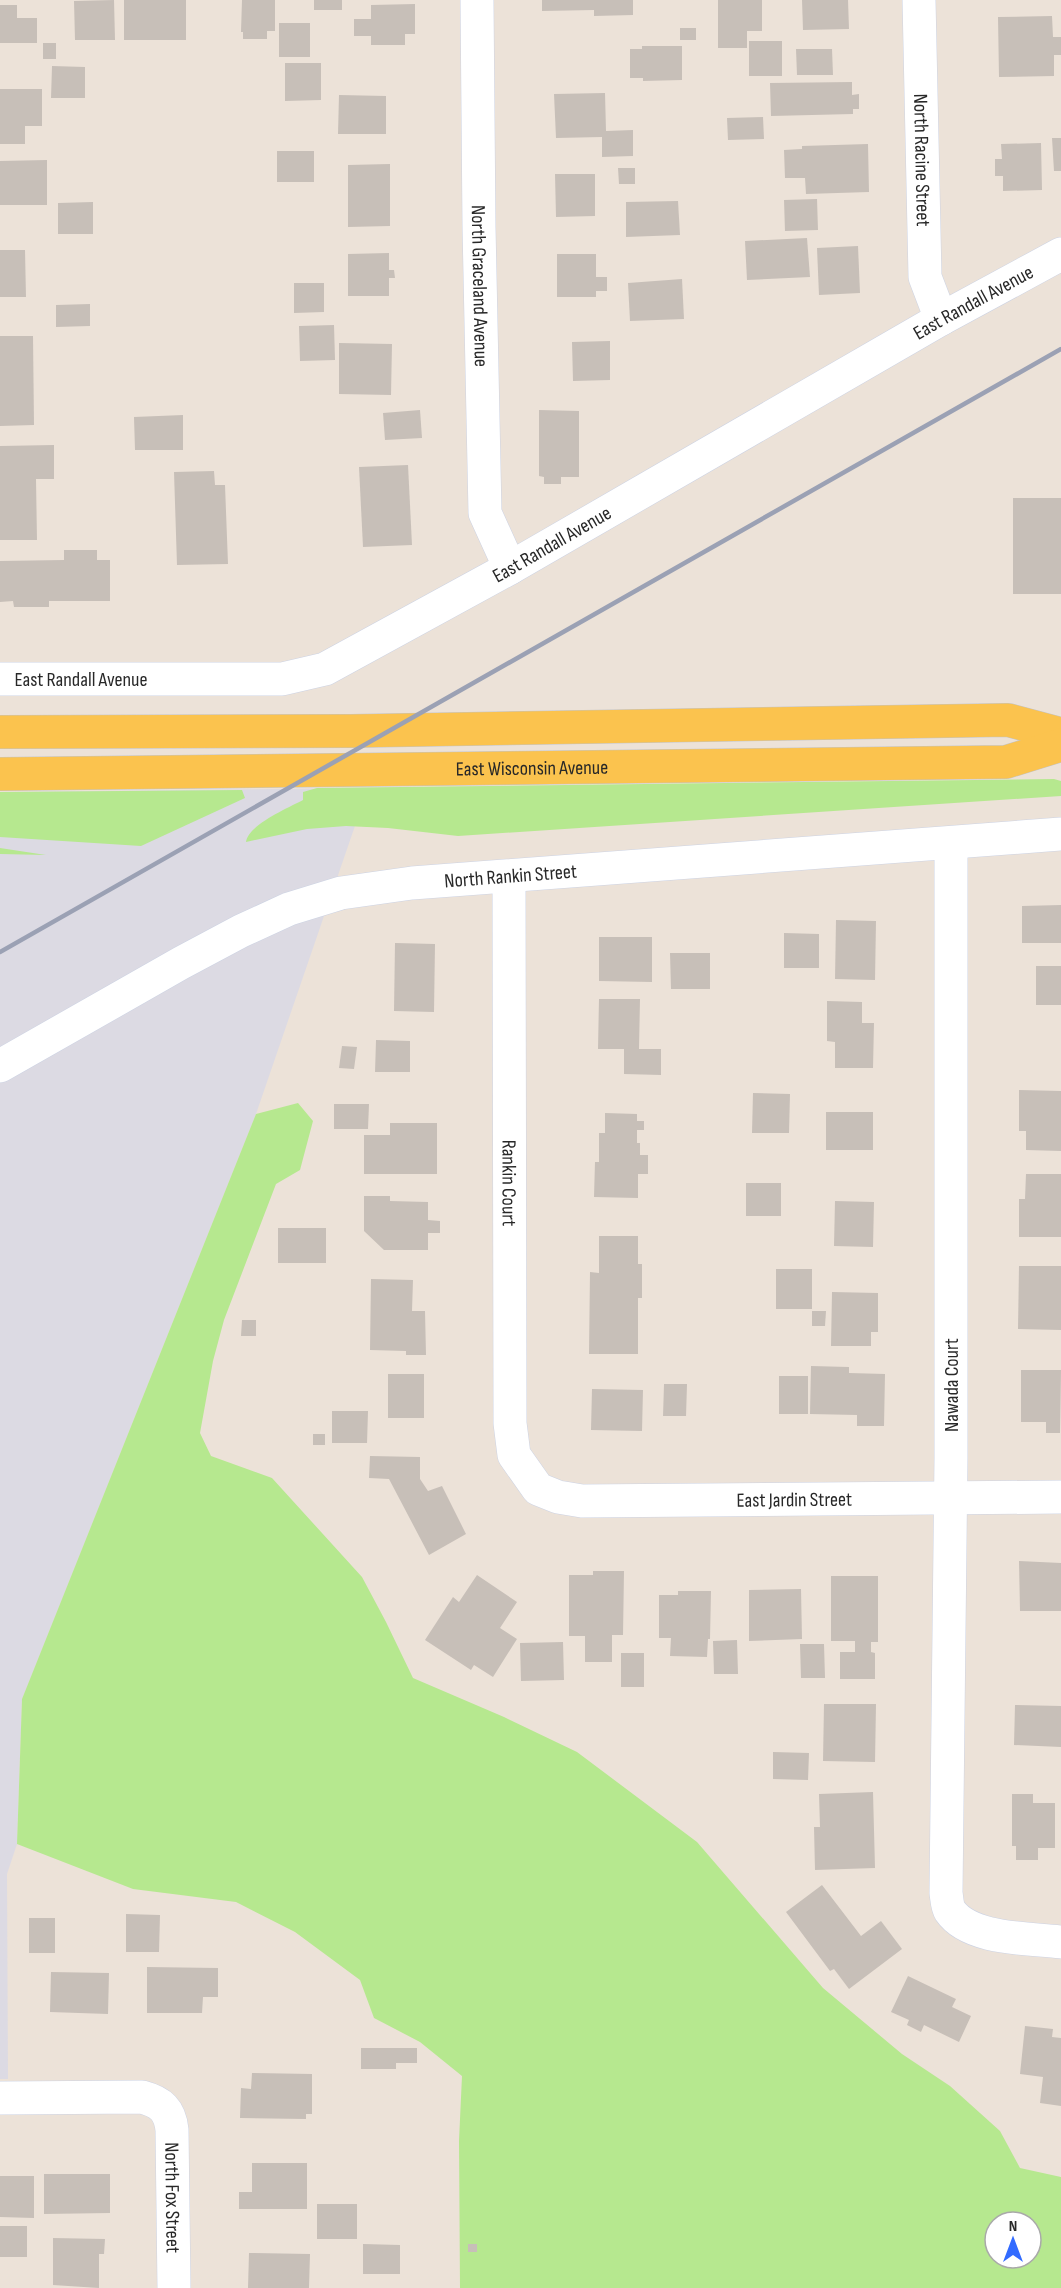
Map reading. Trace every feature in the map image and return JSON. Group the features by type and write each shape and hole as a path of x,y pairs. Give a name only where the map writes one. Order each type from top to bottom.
{"main road":[{"name":"East Wisconsin Avenue","path":"0,732 339,731 1008,720 1061,734"},
{"name":"East Wisconsin Avenue","path":"0,774 1006,762 1061,745"}],"street":[{"name":"North Graceland Avenue","path":"477,0 485,513 510,568"},
{"name":"North Racine Street","path":"919,0 925,277 941,319"},
{"name":"East Randall Avenue","path":"0,679 282,679 326,669 510,568 941,319 1061,254"},
{"name":"North Rankin Street","path":"0,1066 241,931 289,909 341,893 370,888 1061,834"},
{"name":"Nawada Court","path":"951,843 951,1499 946,1893 949,1910 961,1922 973,1929 991,1934 1061,1942"},
{"name":"Rankin Court","path":"509,877 510,1423 514,1455 532,1482"},
{"name":"East Jardin Street","path":"532,1482 538,1489 558,1497 582,1501 1061,1497"},
{"name":"North Fox Street","path":"0,2098 142,2097 155,2100 165,2108 171,2118 172,2130 174,2288"}],"shaded area":[{"path":"368,788 256,1114 22,1699 17,1844 7,1874 8,2079 0,2079 0,792"}],"green space":[{"path":"1054,779 1061,781 1061,796 458,836 346,826 307,829 246,842 248,836 261,823 303,800 303,792 317,788"},
{"path":"242,790 245,798 141,846 0,837 0,792"},
{"path":"0,848 46,855 0,854"},
{"path":"298,1103 313,1121 300,1170 276,1184 224,1320 213,1361 200,1433 211,1456 272,1478 362,1577 413,1678 504,1717 577,1752 697,1842 823,1988 902,2054 950,2086 1000,2131 1020,2168 1061,2177 1061,2288 460,2288 459,2141 462,2076 420,2042 374,2018 360,1980 295,1932 236,1902 133,1889 17,1844 22,1699 256,1114"}],"building":[{"path":"114,0 115,40 75,40 74,1"},
{"path":"124,0 186,0 186,40 124,40"},
{"path":"242,0 275,0 275,31 267,31 267,39 243,39 243,32 241,32"},
{"path":"314,0 342,0 342,10 314,10"},
{"path":"542,0 633,0 633,15 594,16 594,10 542,11"},
{"path":"718,0 762,0 762,31 747,31 747,48 718,48"},
{"path":"802,0 848,0 849,29 803,30"},
{"path":"415,4 415,34 405,34 405,45 371,45 371,36 354,36 354,19 371,19 371,5"},
{"path":"0,5 17,5 17,18 37,18 37,43 0,43"},
{"path":"1052,16 1053,37 1061,37 1061,55 1054,55 1054,76 999,77 998,17"},
{"path":"279,23 310,23 310,57 279,57"},
{"path":"680,28 696,28 696,40 680,40"},
{"path":"749,41 782,41 782,76 749,76"},
{"path":"43,43 56,43 56,59 43,59"},
{"path":"642,46 682,46 682,80 643,81 643,78 630,78 630,49 642,49"},
{"path":"796,49 832,49 833,75 797,75"},
{"path":"285,63 321,63 321,100 285,101"},
{"path":"52,66 85,67 85,98 51,98"},
{"path":"852,82 852,95 859,94 859,109 853,109 853,114 771,116 770,83"},
{"path":"0,89 42,89 42,126 25,126 25,144 0,144"},
{"path":"605,93 606,131 633,130 633,156 602,157 602,137 556,138 554,94"},
{"path":"339,95 386,96 386,134 338,134"},
{"path":"763,117 764,139 728,140 727,118"},
{"path":"1052,138 1061,138 1061,171 1054,171"},
{"path":"1041,143 1042,190 1003,191 1003,176 995,176 995,159 1002,159 1001,144"},
{"path":"868,144 869,192 806,194 805,178 785,178 784,150 802,149 802,146"},
{"path":"277,151 314,151 314,182 277,182"},
{"path":"47,160 47,205 0,205 0,161"},
{"path":"390,164 390,226 348,227 348,165"},
{"path":"618,168 635,168 635,184 619,184"},
{"path":"555,174 595,174 595,216 556,217"},
{"path":"817,199 818,230 785,231 784,200"},
{"path":"678,201 680,235 626,237 626,202"},
{"path":"93,202 93,234 58,234 58,203"},
{"path":"807,238 810,277 747,280 745,241"},
{"path":"858,246 860,293 819,295 817,248"},
{"path":"0,250 25,250 26,297 0,297"},
{"path":"389,253 389,270 394,270 395,278 389,278 389,296 348,296 348,254"},
{"path":"557,254 596,254 596,277 607,277 607,291 596,291 596,297 557,297"},
{"path":"682,279 684,319 630,321 628,283"},
{"path":"294,283 324,283 324,312 294,313"},
{"path":"90,304 90,326 56,327 56,305"},
{"path":"334,325 335,360 300,361 299,326"},
{"path":"0,336 33,336 34,425 0,426"},
{"path":"610,341 610,380 573,381 572,342"},
{"path":"339,343 392,344 391,395 339,394"},
{"path":"420,410 422,438 385,440 383,413"},
{"path":"539,410 579,411 579,477 561,477 561,484 544,484 544,477 539,476"},
{"path":"183,415 183,450 135,450 134,417"},
{"path":"54,445 54,479 36,479 37,540 0,540 0,446"},
{"path":"408,465 412,545 363,547 359,467"},
{"path":"214,471 215,485 225,485 228,564 177,565 174,472"},
{"path":"1013,498 1061,498 1061,594 1013,594"},
{"path":"64,550 97,550 97,560 110,560 110,601 49,601 49,607 14,607 13,601 0,602 0,561 64,560"},
{"path":"1061,905 1061,943 1022,943 1022,906"},
{"path":"836,920 876,921 875,980 835,979"},
{"path":"784,933 819,934 819,968 784,968"},
{"path":"599,937 652,937 652,982 599,981"},
{"path":"395,943 435,944 434,1012 394,1011"},
{"path":"670,953 710,953 710,989 671,989"},
{"path":"1036,966 1061,966 1061,1005 1036,1005"},
{"path":"599,999 640,999 639,1049 661,1049 661,1075 624,1074 624,1049 598,1049"},
{"path":"827,1001 862,1002 862,1023 874,1023 873,1068 835,1068 835,1042 827,1041"},
{"path":"376,1040 410,1041 410,1072 375,1072"},
{"path":"342,1046 357,1047 354,1069 339,1068"},
{"path":"1019,1090 1061,1091 1061,1151 1026,1150 1026,1131 1019,1131"},
{"path":"753,1093 790,1094 789,1133 752,1133"},
{"path":"334,1104 369,1104 368,1129 334,1129"},
{"path":"826,1112 873,1112 873,1150 826,1150"},
{"path":"605,1113 637,1114 637,1121 644,1121 644,1130 637,1130 637,1143 640,1143 640,1155 648,1155 648,1174 638,1174 638,1198 594,1197 595,1162 599,1162 599,1133 605,1133"},
{"path":"390,1123 437,1123 437,1174 364,1174 364,1135 390,1135"},
{"path":"1026,1174 1061,1174 1061,1237 1019,1237 1019,1199 1025,1199"},
{"path":"746,1183 781,1183 781,1216 746,1216"},
{"path":"364,1196 390,1196 390,1201 428,1202 428,1220 440,1221 440,1233 428,1233 428,1250 384,1250 364,1231"},
{"path":"835,1201 874,1202 873,1247 834,1246"},
{"path":"278,1228 326,1228 326,1263 278,1263"},
{"path":"599,1236 638,1236 638,1264 642,1264 642,1298 638,1298 638,1354 589,1354 590,1272 599,1273"},
{"path":"1019,1266 1061,1266 1061,1330 1018,1329"},
{"path":"776,1269 812,1269 812,1309 776,1309"},
{"path":"371,1279 413,1280 412,1311 425,1311 426,1355 406,1355 406,1351 370,1350"},
{"path":"832,1292 878,1293 878,1332 871,1332 871,1346 831,1346"},
{"path":"812,1311 826,1311 825,1326 812,1326"},
{"path":"242,1320 256,1320 256,1336 241,1336"},
{"path":"811,1366 849,1367 849,1373 885,1374 884,1426 857,1426 857,1415 810,1414"},
{"path":"1021,1370 1061,1370 1060,1433 1046,1433 1046,1422 1021,1422"},
{"path":"388,1374 424,1374 424,1418 388,1418"},
{"path":"779,1376 808,1376 808,1414 779,1414"},
{"path":"664,1384 687,1384 686,1416 663,1416"},
{"path":"592,1389 643,1390 642,1431 591,1430"},
{"path":"332,1411 368,1411 367,1443 332,1443"},
{"path":"313,1434 325,1434 325,1445 313,1445"},
{"path":"370,1456 420,1457 420,1479 428,1491 442,1486 466,1534 429,1555 389,1479 369,1478"},
{"path":"1019,1561 1061,1563 1061,1611 1020,1611"},
{"path":"593,1571 624,1571 623,1635 612,1635 612,1662 585,1662 585,1636 569,1636 569,1575 593,1575"},
{"path":"477,1575 517,1602 500,1628 517,1639 493,1677 474,1665 471,1670 425,1640 453,1597 459,1602"},
{"path":"831,1576 878,1576 878,1642 871,1642 871,1652 875,1653 875,1679 840,1679 840,1652 855,1652 855,1641 831,1641"},
{"path":"801,1589 802,1639 749,1641 749,1590"},
{"path":"678,1591 711,1591 710,1639 708,1639 707,1657 670,1656 671,1638 659,1638 659,1595 678,1595"},
{"path":"737,1640 738,1674 714,1674 713,1641"},
{"path":"563,1642 564,1680 521,1681 520,1643"},
{"path":"800,1644 824,1644 825,1678 801,1678"},
{"path":"621,1653 644,1653 644,1687 621,1687"},
{"path":"824,1704 876,1704 875,1762 823,1761"},
{"path":"1015,1705 1061,1706 1061,1747 1014,1745"},
{"path":"773,1752 809,1753 808,1780 773,1779"},
{"path":"873,1792 875,1868 815,1870 814,1827 820,1827 819,1794"},
{"path":"1012,1794 1033,1794 1033,1803 1055,1803 1055,1848 1038,1848 1038,1860 1016,1860 1016,1846 1012,1846"},
{"path":"822,1885 861,1936 881,1921 902,1949 849,1989 834,1969 830,1971 786,1912"},
{"path":"126,1914 160,1915 159,1952 126,1952"},
{"path":"29,1918 55,1918 55,1953 29,1953"},
{"path":"147,1967 218,1968 218,1997 203,1997 202,2013 147,2013"},
{"path":"51,1972 109,1973 108,2014 50,2012"},
{"path":"908,1976 956,1999 952,2007 971,2016 959,2042 924,2025 921,2032 907,2025 909,2020 891,2012"},
{"path":"1025,2026 1053,2029 1052,2037 1061,2038 1061,2106 1040,2103 1043,2077 1020,2074"},
{"path":"361,2048 417,2048 417,2063 396,2063 396,2069 361,2069"},
{"path":"252,2073 312,2074 312,2114 306,2114 306,2119 240,2118 241,2088 251,2089"},
{"path":"252,2163 307,2163 307,2209 239,2209 239,2192 252,2192"},
{"path":"44,2174 110,2174 110,2213 44,2214"},
{"path":"0,2176 34,2176 34,2218 0,2217"},
{"path":"317,2204 357,2204 357,2239 317,2239"},
{"path":"0,2226 27,2226 27,2257 0,2257"},
{"path":"53,2238 105,2239 104,2254 99,2254 99,2288 53,2285"},
{"path":"363,2244 400,2245 400,2274 363,2274"},
{"path":"468,2244 477,2244 477,2252 468,2252"},
{"path":"249,2253 310,2254 309,2288 248,2288"}],"railway":[{"path":"0,952 1061,349"}]}
